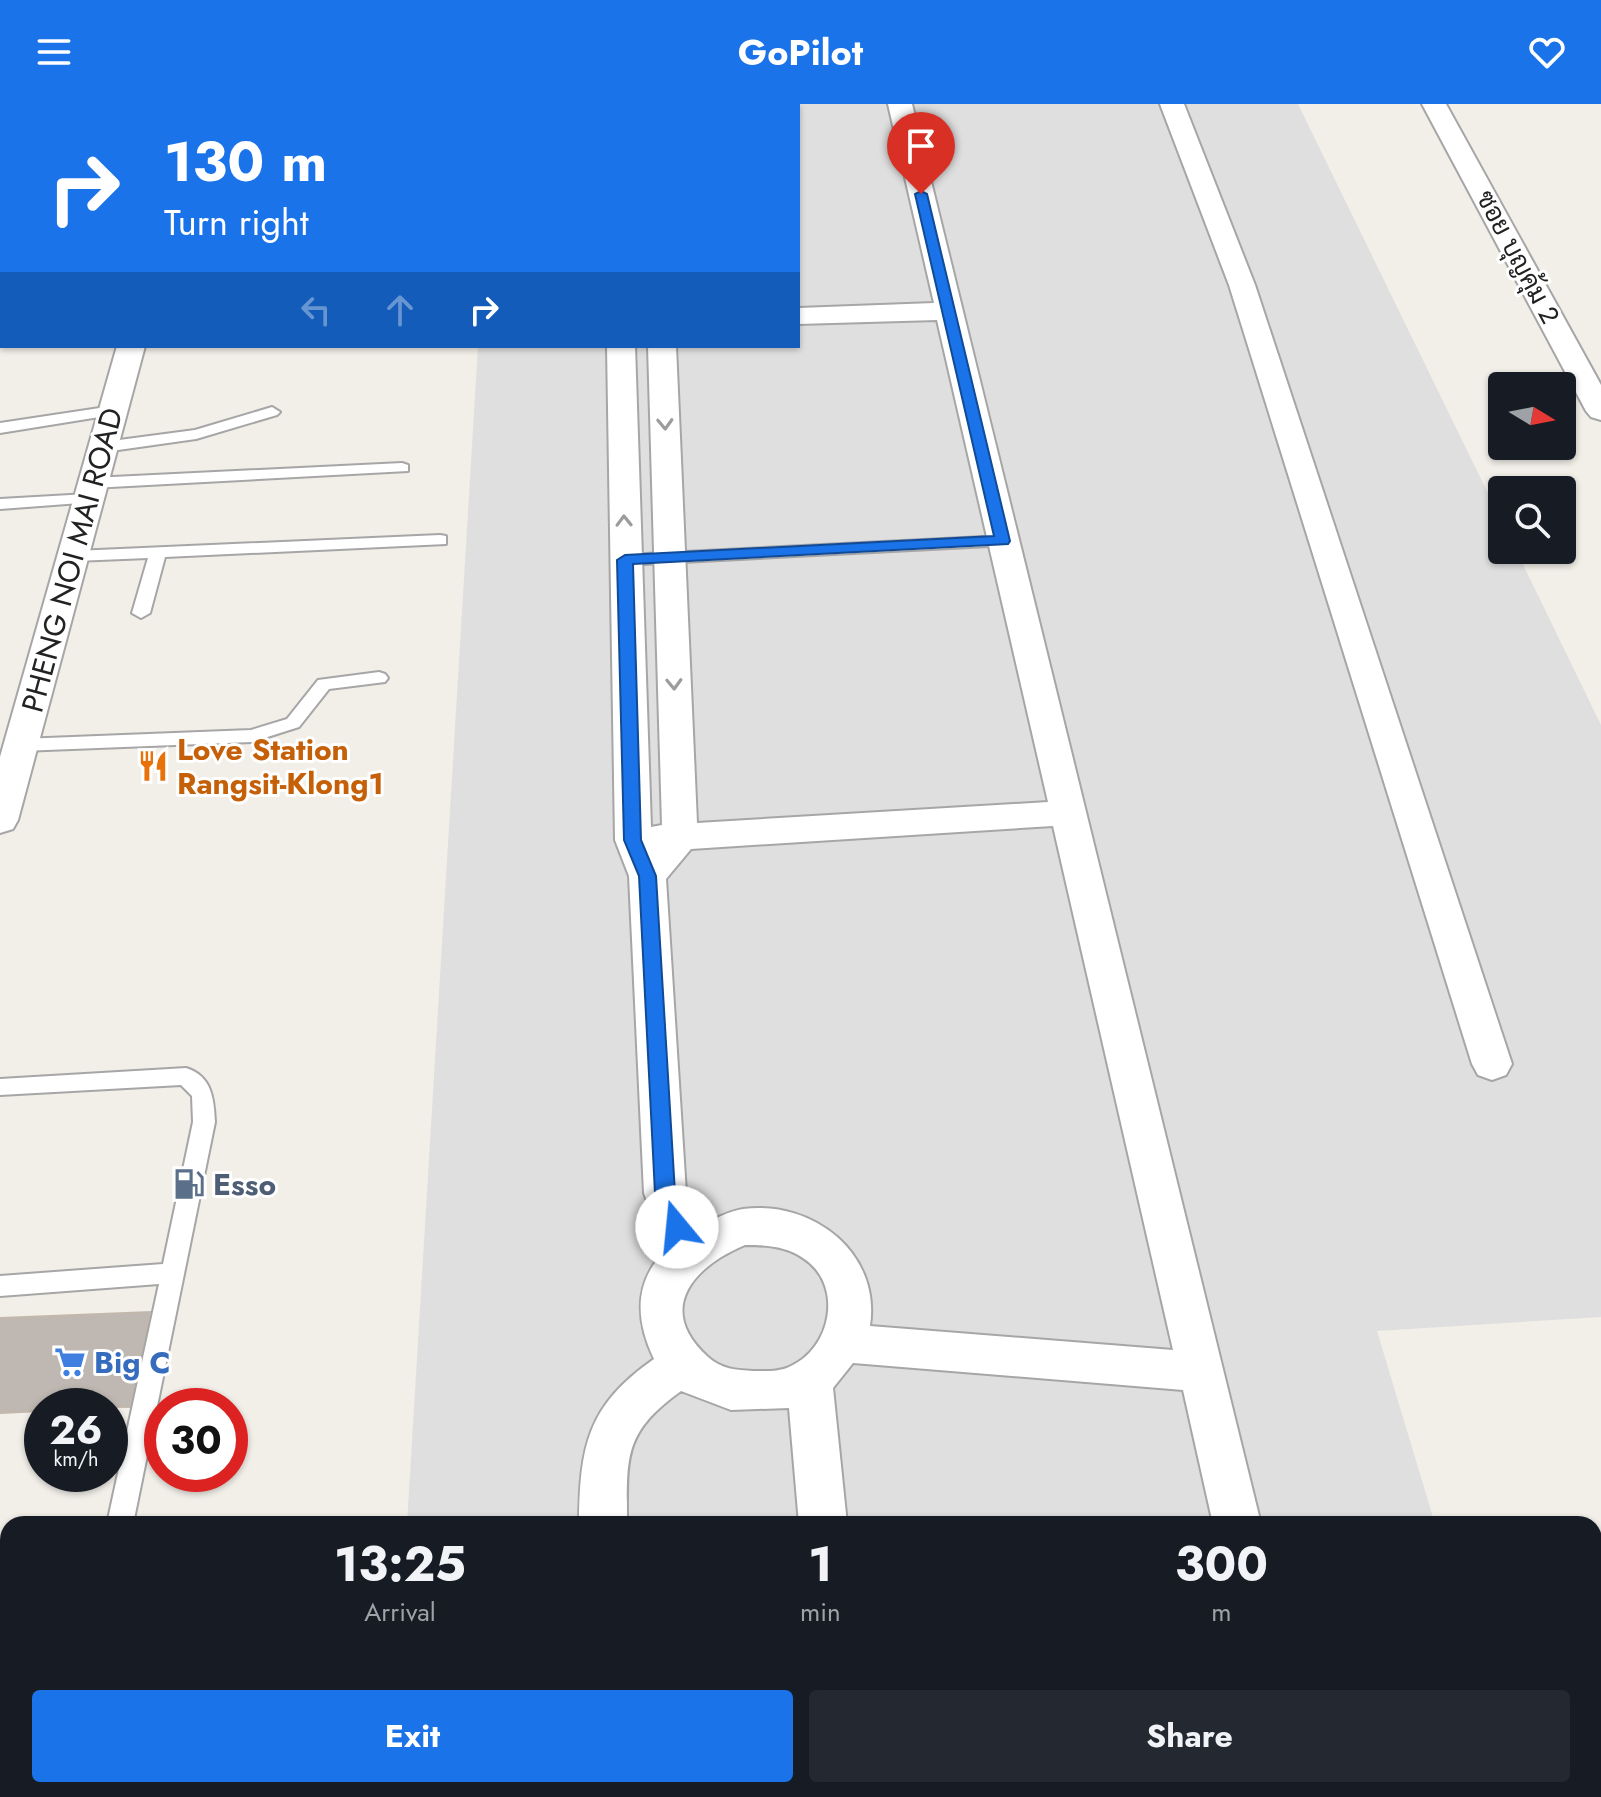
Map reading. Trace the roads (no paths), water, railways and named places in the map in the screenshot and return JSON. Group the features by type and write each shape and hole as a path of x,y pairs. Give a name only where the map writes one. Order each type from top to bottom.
{"street":[{"path":"900,104 1235,1516"},
{"path":"1172,104 1242,285 1492,1064"},
{"name":"ซอย บุญคุ้ม 2","path":"1434,104 1601,411"},
{"path":"800,316 949,311"},
{"name":"PHENG NOI MAI ROAD","path":"0,820 130,348"},
{"path":"621,348 633,840 647,876 665,1193 677,1227 695,1246"},
{"path":"647,876 680,837 662,348"},
{"path":"633,840 1067,813"},
{"path":"742,1227 775,1227 805,1237 836,1262 850,1288 853,1314 845,1343 825,1367 809,1379 788,1389 754,1394 720,1388 682,1365 665,1340 660,1323 661,1295 672,1268 695,1246 742,1227"},
{"path":"845,1343 1199,1372"},
{"path":"603,1516 603,1461 618,1416 645,1390 682,1365"},
{"path":"809,1379 822,1516"}],"lane":[{"path":"0,428 113,411"},
{"path":"104,447 196,434 272,412"},
{"path":"0,504 90,491 402,468"},
{"path":"75,556 440,540"},
{"path":"625,560 1003,541"},
{"path":"141,613 158,552"},
{"path":"21,745 252,736 293,723 324,684 379,678"},
{"path":"0,1087 186,1076 203,1093 204,1122 122,1516"},
{"path":"0,1286 172,1273"}],"place":[{"name":"Love Station Rangsit-Klong1","path":"153,766"},
{"name":"Esso","path":"189,1184"},
{"name":"Big C","path":"70,1362"}]}
